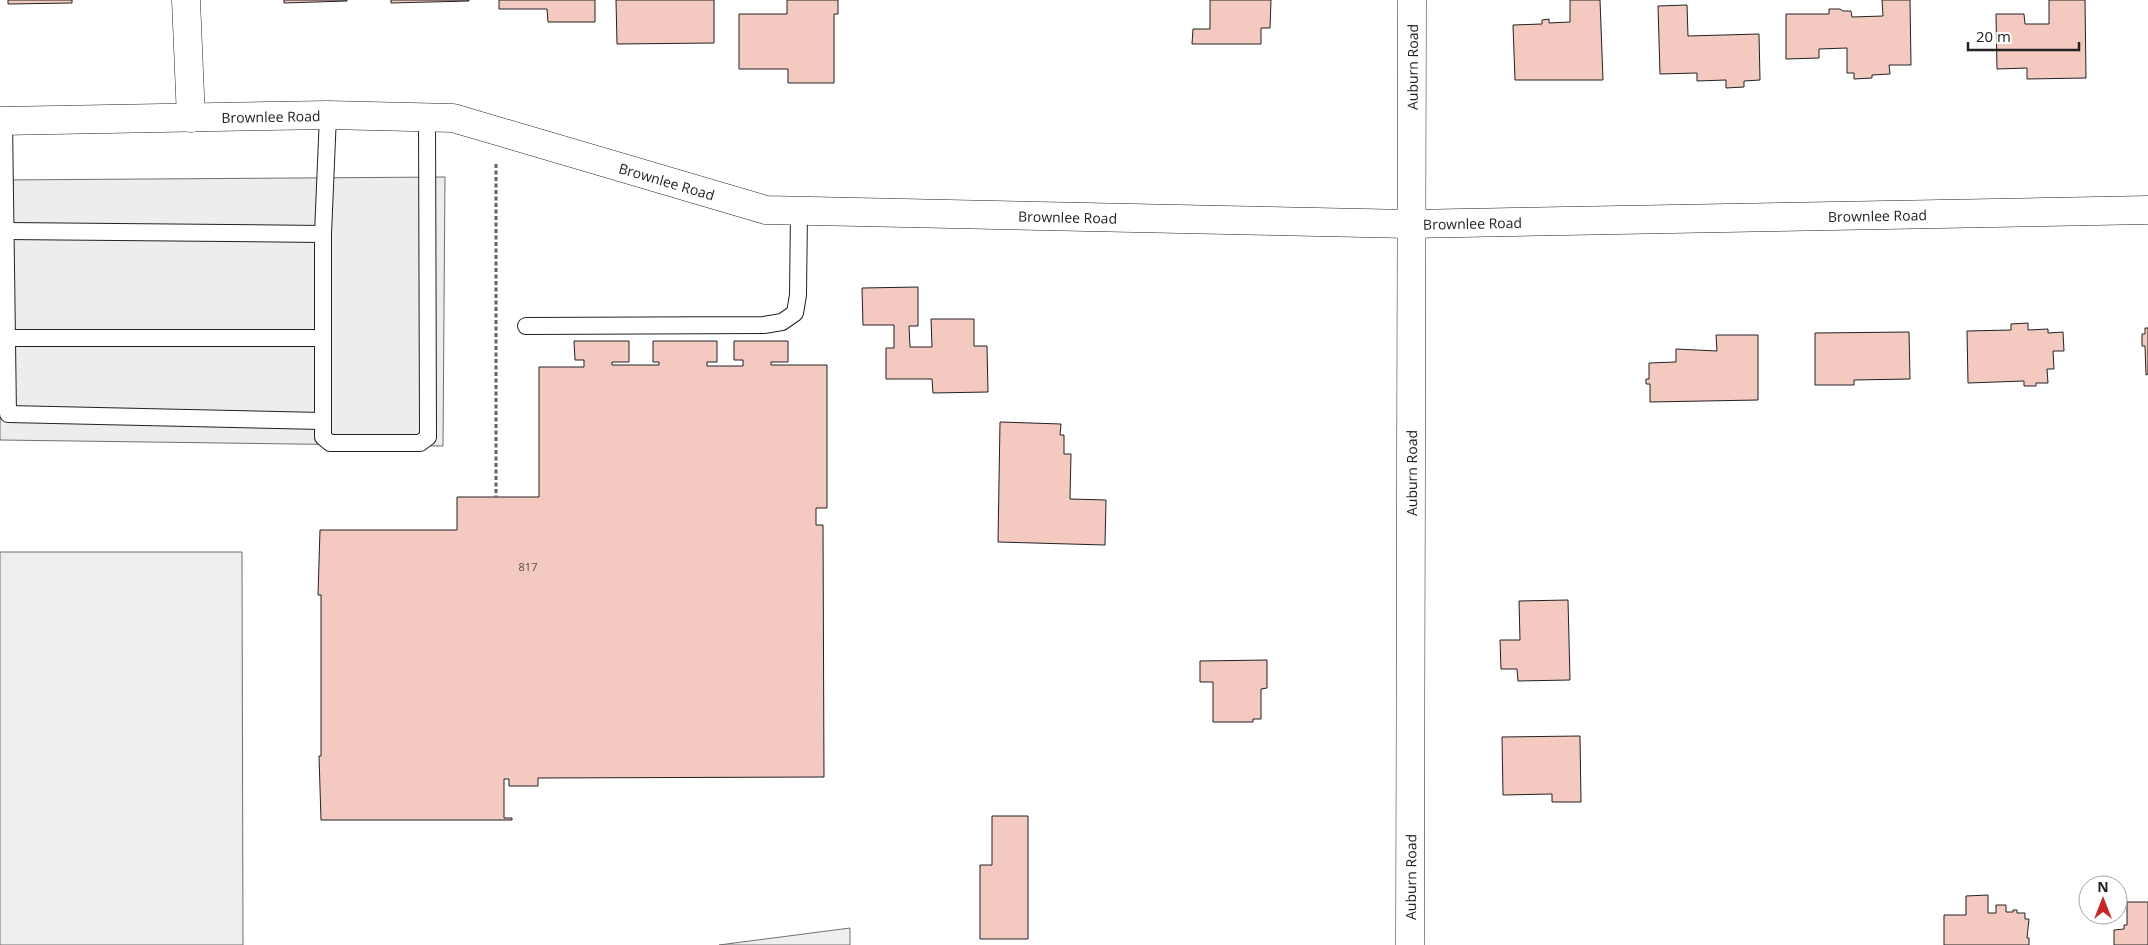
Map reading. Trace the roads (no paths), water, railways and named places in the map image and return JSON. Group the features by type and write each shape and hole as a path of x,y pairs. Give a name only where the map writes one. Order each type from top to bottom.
{"street":[{"path":"186,0 191,118"},
{"name":"Auburn Road","path":"1410,945 1410,224 1412,0"},
{"name":"Brownlee Road","path":"2,121 328,114 453,118 766,210 1410,224 2148,210"}],"lane":[{"path":"328,114 323,234 323,429 330,443 420,443 428,437 427,116"},
{"path":"2,121 6,231 8,414 323,429"},
{"path":"526,326 764,325 782,322 795,313 798,295 799,211"},
{"path":"6,231 323,234"},
{"path":"7,338 323,338"}]}
